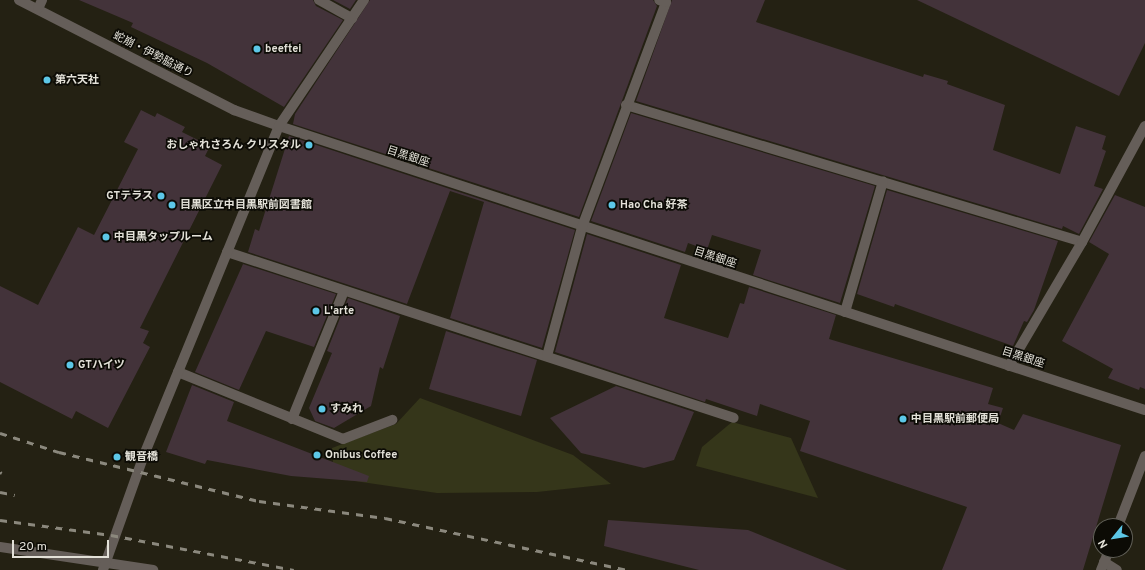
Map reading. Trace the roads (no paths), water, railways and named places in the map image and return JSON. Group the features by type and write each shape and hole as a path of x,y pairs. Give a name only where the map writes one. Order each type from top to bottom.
{"street":[{"name":"蛇崩・伊勢脇通り","path":"19,0 234,110 279,126"},
{"path":"38,9 42,0"},
{"path":"319,0 352,18"},
{"path":"104,566 144,455 279,126 364,0"},
{"path":"547,356 582,227 664,1"},
{"path":"626,105 1082,242"},
{"name":"目黒銀座","path":"279,126 582,227 1145,410"},
{"path":"1009,366 1082,242 1145,126"},
{"path":"845,312 883,181"},
{"path":"227,252 734,418"},
{"path":"292,419 344,290"},
{"path":"178,372 343,439 392,420"},
{"path":"1121,518 1145,456"},
{"path":"0,547 104,566 153,570"},
{"path":"1103,566 1118,570"}],"railway":[{"path":"0,433 59,452 259,501 385,518 627,570"},
{"path":"0,492 15,495"},
{"path":"0,520 111,535 294,570"}],"place":[{"name":"beeftei","path":"257,49"},
{"name":"第六天社","path":"47,80"},
{"name":"おしゃれさろん クリスタル","path":"309,145"},
{"name":"GTテラス","path":"161,196"},
{"name":"目黒区立中目黒駅前図書館","path":"172,205"},
{"name":"Hao Cha 好茶","path":"612,205"},
{"name":"中目黒タップルーム","path":"106,237"},
{"name":"L'arte","path":"316,311"},
{"name":"GTハイツ","path":"70,365"},
{"name":"すみれ","path":"322,409"},
{"name":"中目黒駅前郵便局","path":"903,419"},
{"name":"Onibus Coffee","path":"317,455"},
{"name":"観音橋","path":"117,457"}]}
